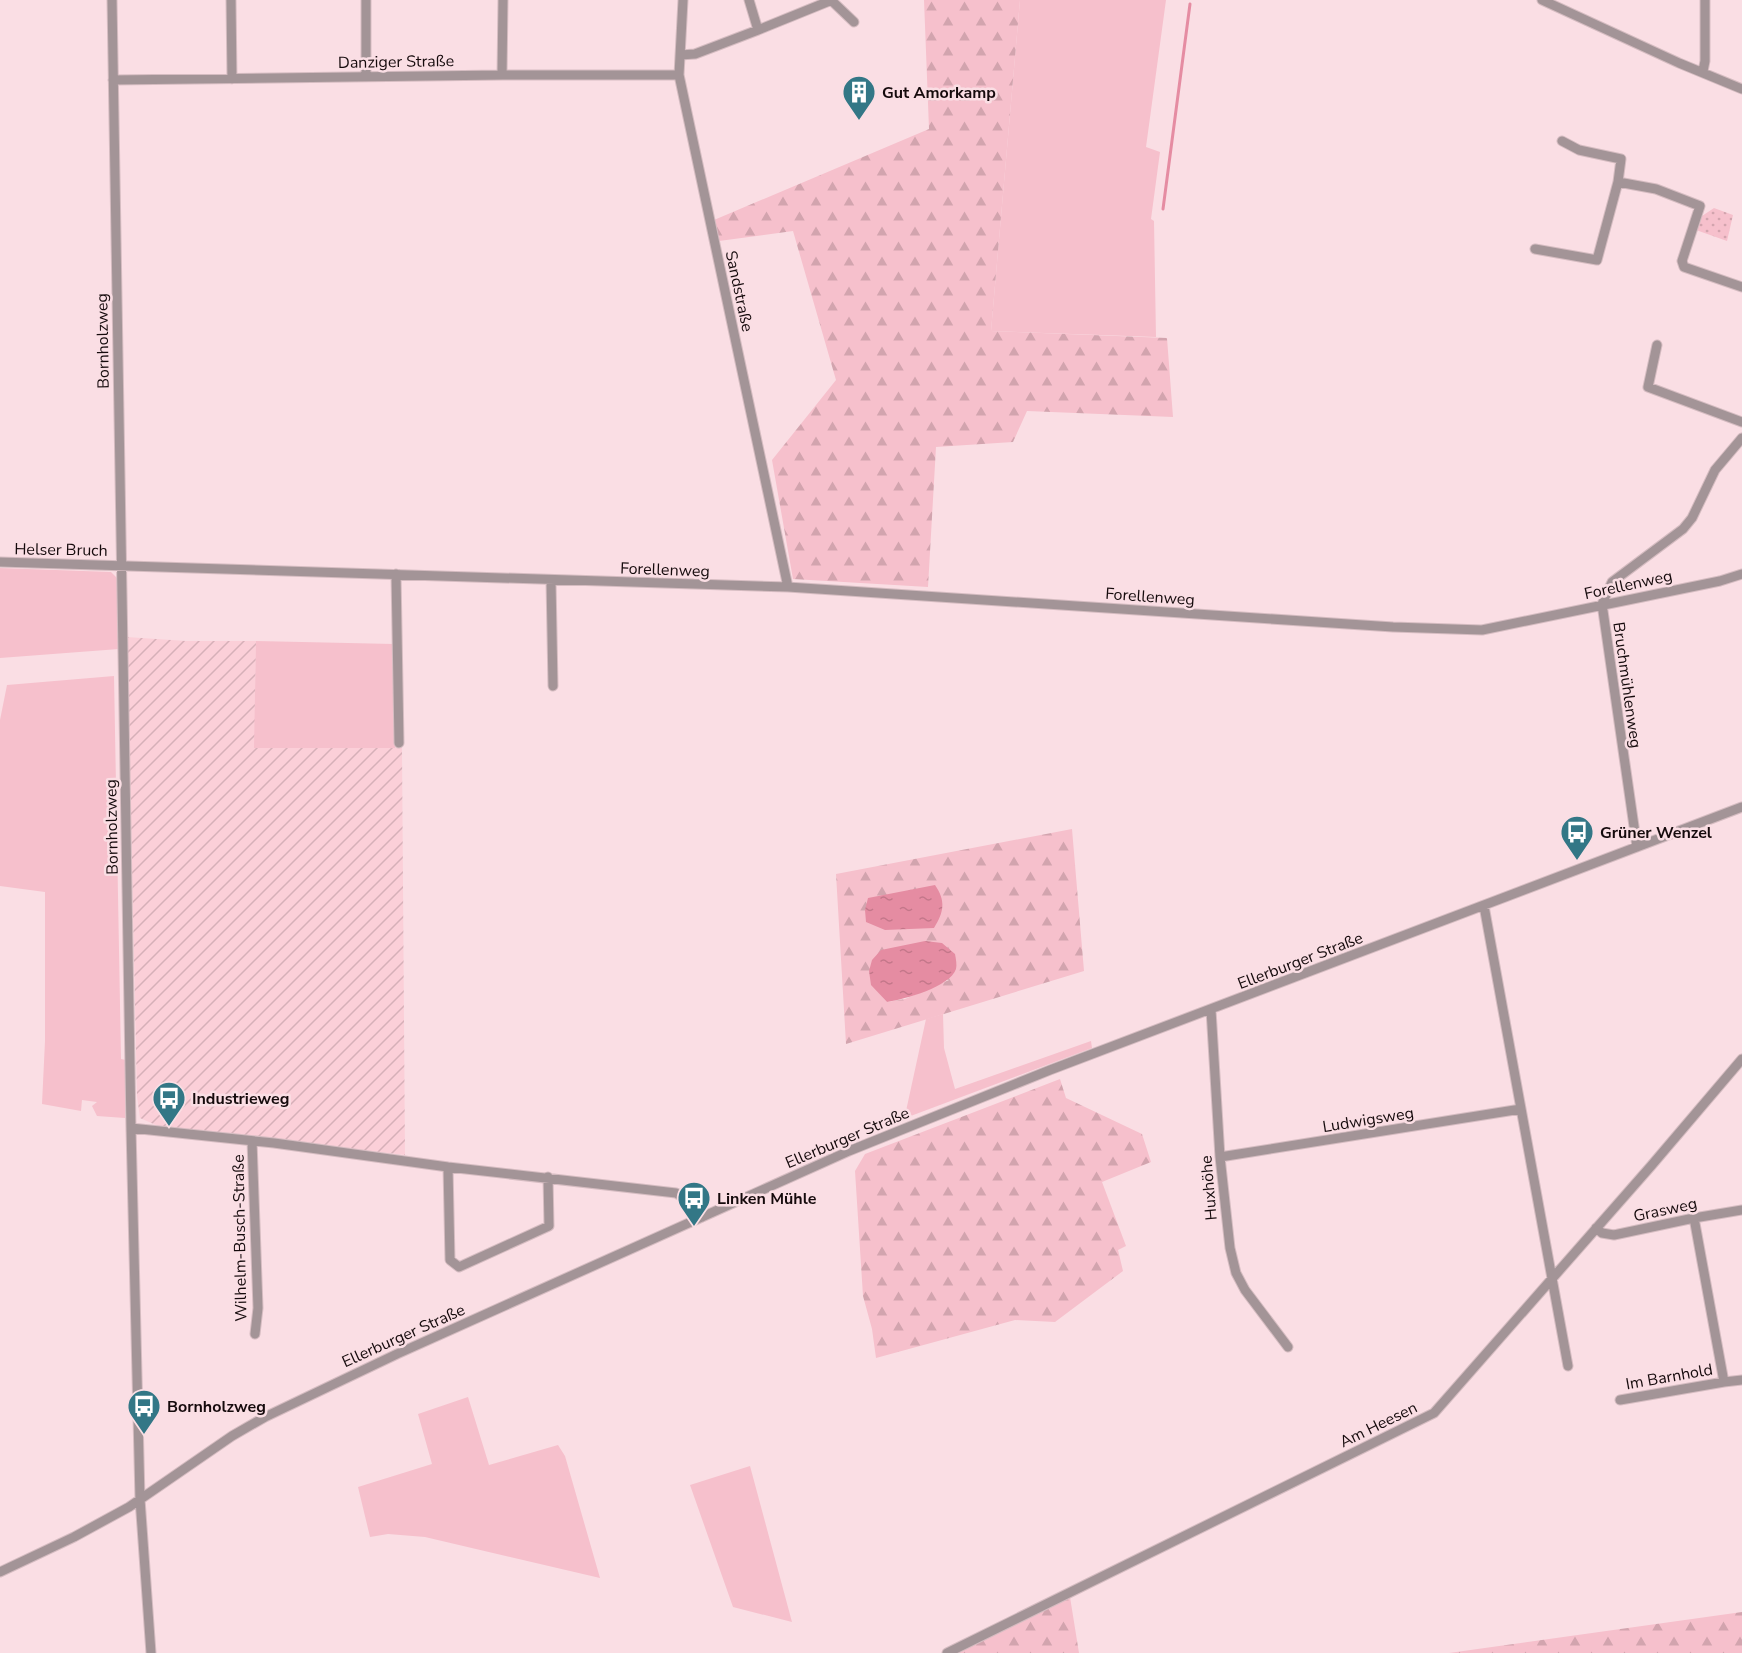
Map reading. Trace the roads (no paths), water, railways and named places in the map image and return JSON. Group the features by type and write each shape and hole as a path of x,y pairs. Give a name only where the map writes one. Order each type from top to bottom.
{"street":[{"name":"Bornholzweg","path":"112,0 131,1128 140,1499 151,1653"},
{"path":"231,0 232,79"},
{"path":"366,0 366,77"},
{"path":"502,75 503,0"},
{"name":"Sandstraße","path":"683,0 679,75 788,587"},
{"path":"749,0 758,30"},
{"path":"1542,0 1678,63 1742,89"},
{"path":"1702,71 1705,61 1705,0"},
{"path":"680,55 695,54 832,1 854,22"},
{"name":"Danziger Straße","path":"113,80 679,75"},
{"path":"1535,249 1597,260 1618,182 1621,159 1579,150 1562,141"},
{"path":"1618,182 1656,189 1700,206 1682,261 1684,267 1742,286"},
{"path":"1658,345 1648,387 1742,422"},
{"name":"Bruchmühlenweg","path":"1636,847 1602,604 1612,582 1683,530 1692,518 1715,470 1742,438"},
{"name":"Helser Bruch","path":"0,562 121,566"},
{"name":"Forellenweg","path":"121,566 788,587 1462,630 1482,630 1720,581 1742,574"},
{"path":"396,574 399,743"},
{"path":"551,581 553,686"},
{"name":"Ellerburger Straße","path":"0,1572 74,1537 140,1499 232,1436 265,1417 397,1354 702,1217 901,1130 1742,807"},
{"path":"1484,906 1568,1366"},
{"name":"Huxhöhe","path":"1211,1010 1220,1157 1230,1248 1236,1273 1245,1290 1288,1347"},
{"name":"Am Heesen","path":"947,1653 1424,1419 1444,1404 1742,1059"},
{"name":"Ludwigsweg","path":"1220,1157 1521,1109"},
{"path":"131,1128 676,1193 692,1203 702,1217"},
{"name":"Wilhelm-Busch-Straße","path":"252,1141 258,1308 255,1334"},
{"path":"448,1167 450,1260 459,1267 549,1226 548,1177"},
{"name":"Grasweg","path":"1596,1228 1602,1233 1614,1235 1742,1210"},
{"name":"Im Barnhold","path":"1694,1218 1724,1382"},
{"name":"Im Barnhold","path":"1620,1400 1742,1380"}],"water":[{"path":"935,885 941,896 942,906 940,917 934,928 885,930 866,922 865,910 868,898"},
{"path":"925,941 942,943 955,954 956,969 936,987 887,1002 871,985 869,971 872,960 881,950"}],"waterway":[{"path":"1163,209 1190,4"}],"place":[{"name":"Gut Amorkamp","path":"859,121"},
{"name":"Grüner Wenzel","path":"1577,861"},
{"name":"Industrieweg","path":"169,1127"},
{"name":"Linken Mühle","path":"694,1227"},
{"name":"Bornholzweg","path":"144,1435"}]}
